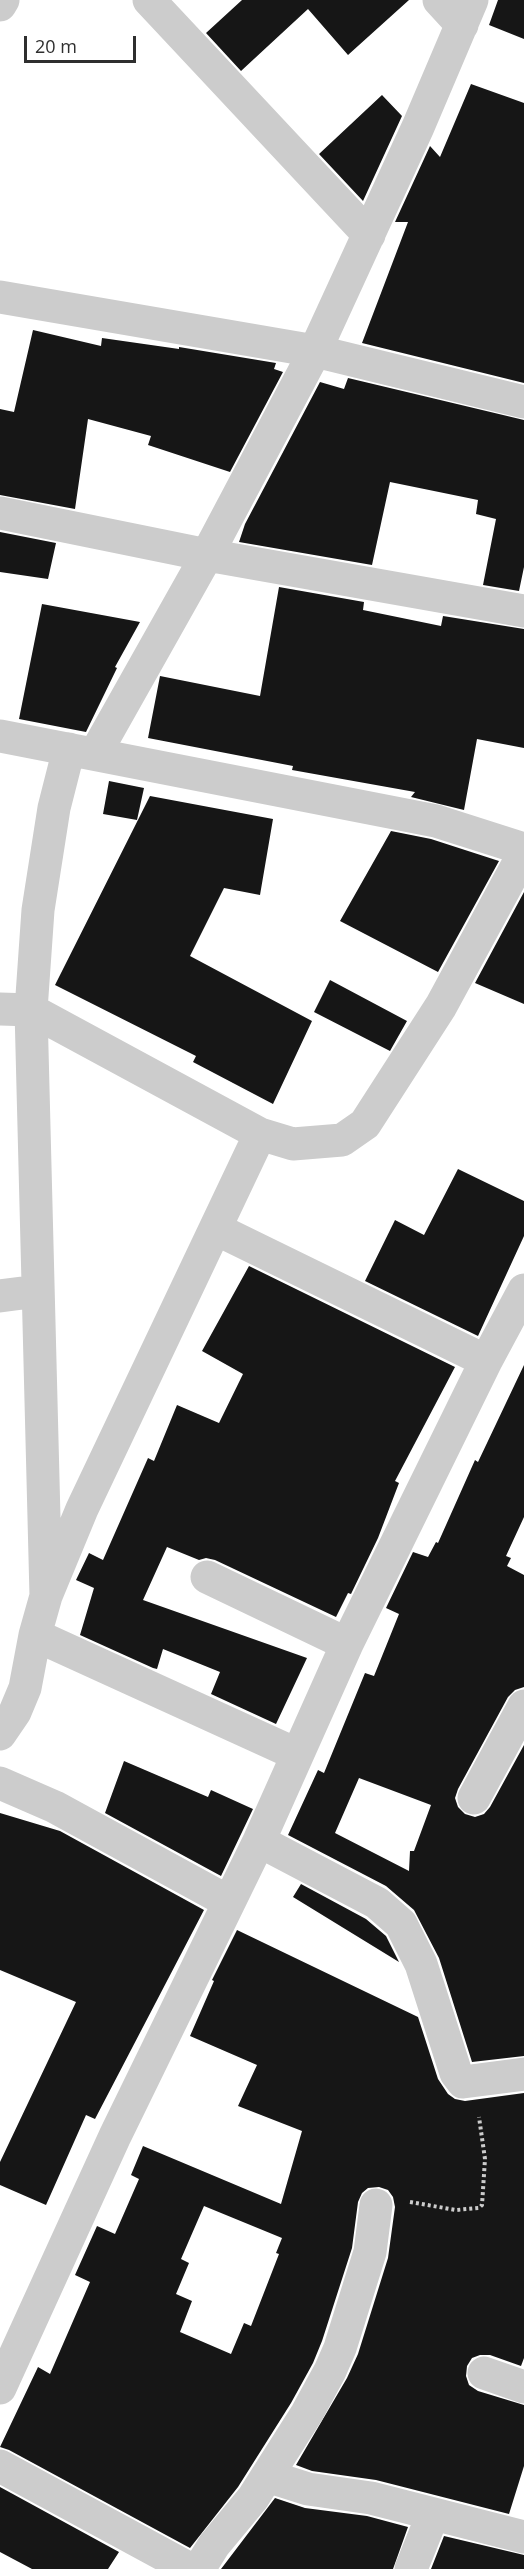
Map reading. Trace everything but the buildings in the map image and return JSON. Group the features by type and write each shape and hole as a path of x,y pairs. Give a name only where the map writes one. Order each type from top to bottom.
{"street":[{"path":"0,5 3,0"},
{"path":"149,0 369,235"},
{"path":"46,1596 38,1291 16,1009 38,910 54,808 82,751 207,555 315,351 467,13 439,0"},
{"path":"0,297 315,351 524,402"},
{"path":"0,513 207,555 524,611"},
{"path":"0,736 436,821 524,851 441,1005 365,1124 342,1140 293,1144 260,1134 16,1009"},
{"path":"0,1734 15,1712 25,1688 35,1635 46,1596 82,1509 260,1134"},
{"path":"216,1229 486,1361"},
{"path":"0,2388 115,2136 260,1841 296,1754 347,1644 486,1361 524,1290"},
{"path":"0,1296 38,1291"},
{"path":"207,1577 347,1644"},
{"path":"35,1635 296,1754"},
{"path":"474,1798 524,1706"},
{"path":"0,1783 55,1807 229,1902"},
{"path":"260,1841 377,1903 401,1924 421,1964 456,2073 467,2095 524,2074"},
{"path":"199,2569 267,2476 320,2390 340,2349 370,2252 376,2205"},
{"path":"484,2373 524,2387"},
{"path":"0,2466 190,2569"},
{"path":"267,2476 308,2489 371,2499 524,2537"},
{"path":"411,2569 433,2514"}],"path":[{"path":"376,2205 379,2200 397,2199 456,2210 479,2208 482,2205 486,2159 479,2116 467,2095"}]}
